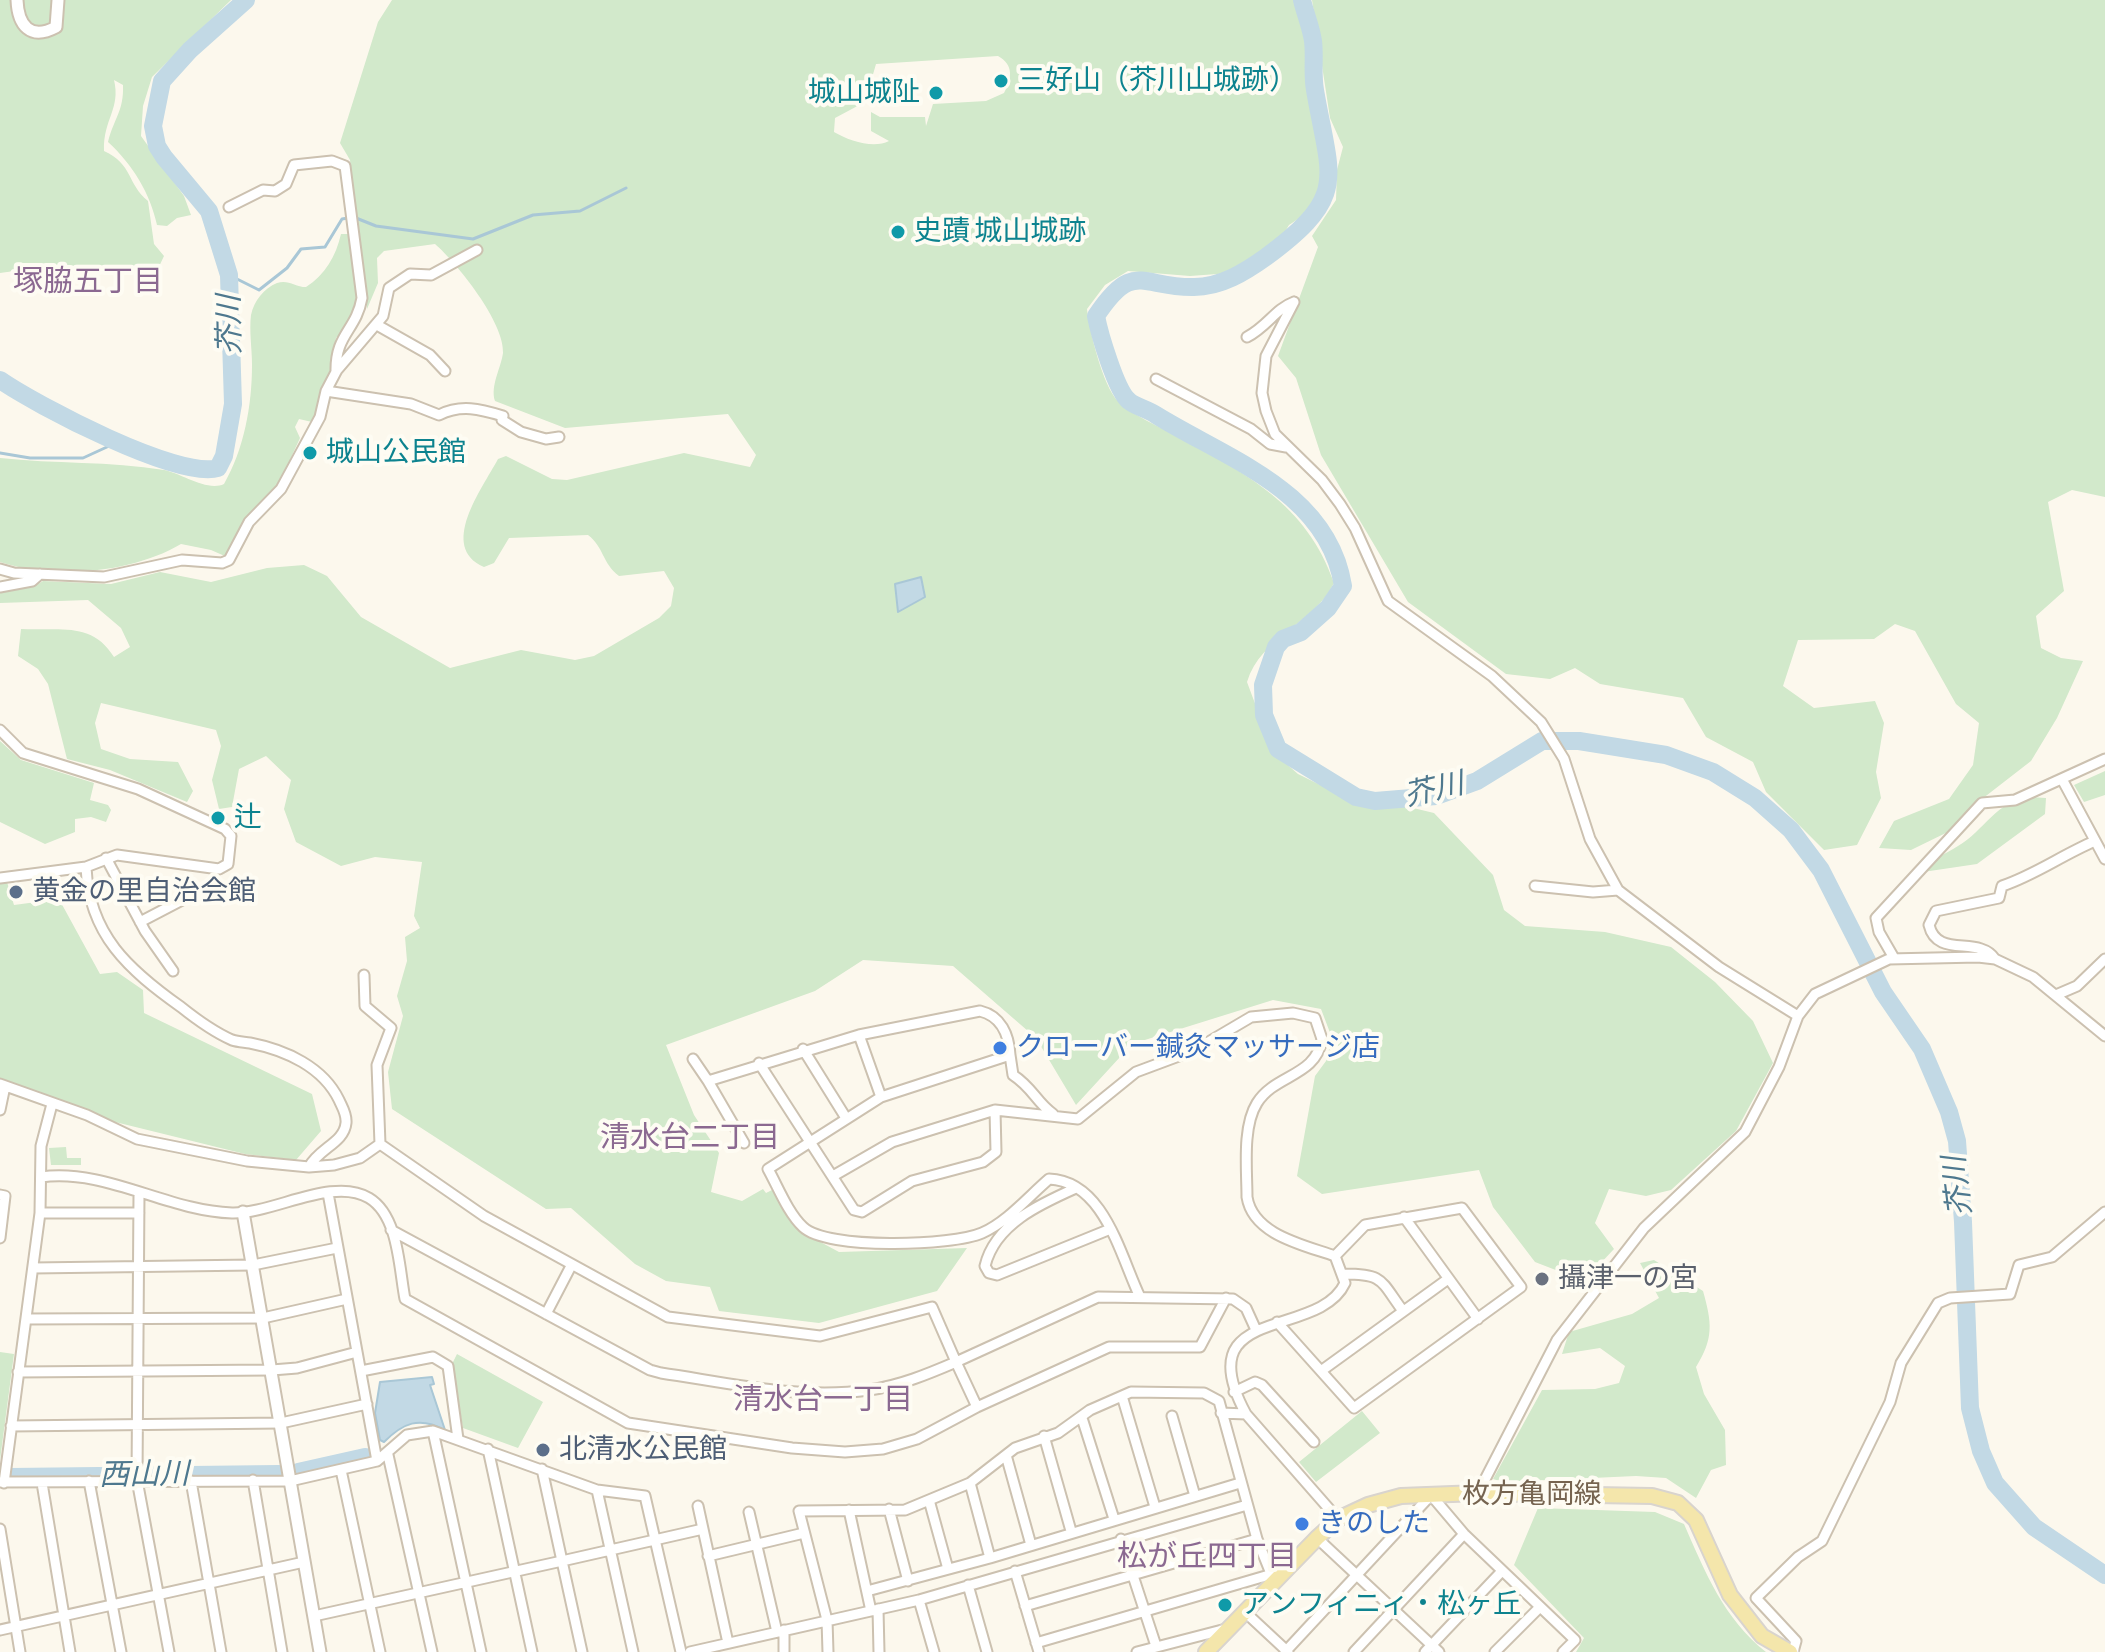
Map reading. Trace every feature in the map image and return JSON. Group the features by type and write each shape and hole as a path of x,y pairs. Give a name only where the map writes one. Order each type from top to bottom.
{"main road":[{"name":"枚方亀岡線","path":"1206,1652 1245,1612 1272,1578 1338,1519 1368,1505 1401,1496 1478,1493 1652,1496 1678,1503 1696,1520 1730,1595 1762,1636 1792,1652"}],"street":[{"path":"17,0 23,26 33,33 45,33 56,27 58,0"},
{"path":"229,207 263,190 275,191 286,184 294,165 332,161 345,166 354,255 363,284 359,316 336,347 336,372"},
{"path":"0,569 40,574 113,576 182,560 222,563 229,560 249,522 281,489 320,417 326,391 336,372 383,316 389,288 416,273 431,275 477,250"},
{"path":"1247,337 1267,327 1281,307 1294,302 1266,356 1263,371 1266,411 1275,434 1322,480 1340,504 1355,528 1388,601 1492,676 1545,728 1564,759 1590,839 1618,890 1719,967 1798,1016"},
{"path":"377,325 430,355 445,371"},
{"path":"1156,379 1251,429 1270,444 1286,447"},
{"path":"326,391 411,404 439,415 456,406 482,409 503,416 502,420 521,432 546,439 559,437"},
{"path":"0,587 32,581 40,574"},
{"path":"0,730 23,753 138,789 225,829 231,836 228,864 219,869 117,855 86,867 0,878"},
{"path":"1891,959 1876,918 1982,803 2015,800 2063,781 2105,759"},
{"path":"2063,781 2105,859"},
{"path":"2095,841 2058,856 2033,876 2002,886 1999,898 1936,911 1932,918 1931,934 1937,940 1955,947 1977,947 1988,951 1995,959 2033,977 2105,1036"},
{"path":"106,858 140,922 173,971"},
{"path":"86,867 87,891 103,932 118,956 155,989 234,1041 253,1043 308,1065 326,1076 346,1116 346,1126 342,1138 317,1153 309,1167"},
{"path":"1535,886 1593,892 1618,890"},
{"path":"140,922 186,898"},
{"path":"1478,1493 1557,1340 1644,1228 1745,1132 1779,1067 1798,1016 1815,994 1891,959 1995,959"},
{"path":"2056,995 2077,986 2105,959"},
{"path":"364,975 365,1006 391,1028 377,1065 380,1144"},
{"path":"708,1081 803,1049 980,1011 1002,1025 1009,1040 1013,1075 1034,1089 1040,1105 1056,1115"},
{"path":"833,1176 892,1142 995,1110 1078,1119 1136,1072 1195,1050 1251,1017 1293,1013 1315,1018 1322,1039 1312,1063 1301,1073 1274,1085 1253,1112 1247,1197 1249,1208 1267,1229 1335,1256 1345,1283 1335,1300 1256,1330 1246,1337 1231,1363 1234,1392 1246,1414 1338,1519"},
{"path":"859,1035 881,1097"},
{"path":"803,1049 846,1118"},
{"path":"1010,1055 881,1097 768,1169 801,1226 819,1238 874,1243 966,1238 991,1229 1049,1179 1063,1180 1097,1201 1140,1297"},
{"path":"693,1059 744,1143"},
{"path":"759,1063 854,1210 862,1212 912,1181 983,1162 990,1157 996,1152 995,1110"},
{"path":"0,1110 3,1085 87,1115 137,1139 247,1161 309,1167 360,1158 380,1144"},
{"path":"52,1104 41,1146 40,1213 2,1482 290,1481 377,1461 388,1455 407,1435 433,1431 597,1490 645,1496 681,1652"},
{"path":"380,1144 484,1216 668,1317 801,1335 848,1331 932,1307 977,1407"},
{"path":"41,1177 83,1176 139,1194 232,1213 328,1193 350,1192 371,1199 386,1216 391,1230 405,1299 628,1423 792,1448 845,1452 883,1449 917,1439 977,1407 1109,1347 1200,1347 1226,1298"},
{"path":"1076,1188 1033,1207 1005,1232 988,1256 985,1266 989,1273 997,1275 1108,1230"},
{"path":"328,1193 377,1461"},
{"path":"139,1194 137,1480 169,1652"},
{"path":"0,1195 5,1196 0,1238"},
{"path":"1277,1322 1354,1408 1521,1287 1462,1208 1365,1225 1335,1256"},
{"path":"243,1212 320,1652"},
{"path":"1792,1652 1796,1641 1756,1598 1798,1557 1822,1541 1890,1402 1901,1363 1938,1303 1950,1298 2010,1294 2019,1265 2024,1261 2052,1257 2105,1212"},
{"path":"40,1213 139,1213"},
{"path":"1404,1217 1478,1319"},
{"path":"391,1230 650,1370 808,1393 870,1390 956,1362 1098,1297 1226,1298 1246,1308 1256,1330"},
{"path":"33,1268 253,1265 337,1248"},
{"path":"546,1314 571,1266"},
{"path":"1344,1274 1373,1274 1403,1311"},
{"path":"1321,1371 1448,1279"},
{"path":"26,1319 263,1318 347,1299"},
{"path":"18,1372 272,1370 297,1368 357,1352"},
{"path":"361,1371 433,1357 448,1366 458,1439"},
{"path":"1234,1392 1255,1382 1262,1385 1314,1442"},
{"path":"828,1652 827,1620 799,1511 905,1510 970,1483 1006,1455 1044,1436 1058,1433 1131,1392 1204,1393 1219,1401 1240,1483 1272,1578 1145,1609 1037,1648 1015,1571"},
{"path":"1122,1396 1155,1507"},
{"path":"11,1426 281,1423 367,1404"},
{"path":"1221,1413 1246,1414"},
{"path":"1172,1416 1195,1496"},
{"path":"1082,1418 1114,1519"},
{"path":"433,1431 481,1652"},
{"path":"1044,1436 1071,1531"},
{"path":"488,1449 532,1652"},
{"path":"388,1455 432,1652"},
{"path":"1006,1455 1031,1545"},
{"path":"542,1469 582,1652"},
{"path":"341,1470 380,1652"},
{"path":"253,1480 282,1652"},
{"path":"89,1481 121,1652"},
{"path":"191,1481 221,1652"},
{"path":"42,1483 70,1652"},
{"path":"970,1483 990,1558"},
{"path":"867,1591 990,1558 1071,1531 1240,1483"},
{"path":"597,1490 633,1652"},
{"path":"1245,1612 1287,1652 1431,1495 1464,1534 1575,1640 1563,1652"},
{"path":"929,1500 948,1569"},
{"path":"690,1652 733,1645 780,1631 919,1600 1247,1505"},
{"path":"698,1506 708,1556 733,1645"},
{"path":"889,1509 908,1581"},
{"path":"849,1510 874,1610 879,1652"},
{"path":"749,1512 784,1652"},
{"path":"0,1529 20,1652"},
{"path":"314,1616 370,1601 703,1529"},
{"path":"708,1556 804,1533"},
{"path":"1354,1652 1464,1534"},
{"path":"1317,1538 1432,1650 1502,1571"},
{"path":"1121,1539 1145,1609 1146,1650 1228,1628"},
{"path":"1025,1606 1257,1539"},
{"path":"0,1630 304,1562"},
{"path":"968,1585 987,1652"},
{"path":"919,1600 934,1652"},
{"path":"1495,1652 1540,1607"}],"green space":[{"path":"0,0 231,0 152,77 143,106 141,136 184,196 191,215 177,218 167,226 157,225 150,202 139,180 108,142 123,94 123,85 114,80 114,107 106,130 104,151 120,162 148,201 154,244 164,256 155,275 89,265 78,270 29,269 0,273"},
{"path":"392,0 1296,0 1305,33 1310,90 1322,134 1323,180 1313,209 1289,225 1283,235 1256,260 1231,273 1190,276 1128,271 1105,285 1087,309 1107,384 1124,406 1226,463 1271,494 1308,532 1322,556 1334,583 1314,609 1264,653 1247,682 1273,752 1298,774 1365,807 1409,807 1434,813 1493,875 1504,910 1525,926 1605,932 1671,947 1715,982 1753,1021 1773,1063 1736,1131 1671,1190 1646,1196 1609,1189 1595,1223 1614,1249 1584,1281 1535,1262 1493,1207 1479,1170 1322,1194 1297,1176 1315,1076 1326,1061 1332,1038 1321,1009 1273,1000 1132,1044 1076,1105 1036,1038 953,966 863,960 815,991 666,1045 694,1115 719,1153 711,1192 742,1201 763,1189 766,1193 772,1190 800,1231 839,1252 967,1248 937,1291 819,1323 719,1311 710,1287 666,1281 635,1264 571,1208 546,1209 392,1109 388,1072 403,1016 397,996 407,961 405,937 420,928 414,916 422,862 375,857 341,866 296,842 284,809 291,780 266,756 239,769 232,807 219,809 212,780 221,746 216,730 101,703 95,723 101,749 130,759 178,762 193,791 187,802 110,770 67,759 48,684 38,669 18,656 21,629 62,629 85,633 96,638 114,657 130,647 121,628 88,600 0,603 0,592 35,586 43,581 111,584 160,572 211,582 267,568 304,565 327,576 361,617 450,668 521,650 575,660 594,656 659,618 671,606 674,588 664,571 619,576 588,535 509,538 494,563 484,567 471,558 465,546 464,532 468,517 498,459 506,456 552,479 567,480 684,453 750,467 756,455 728,414 565,428 495,401 495,383 503,353 502,340 478,294 435,244 384,251 377,258 378,283 367,309 366,280 358,253 350,160 340,143 378,22","holes":["998,56 1010,72 1007,87 1004,93 986,101 933,104 926,126 925,117 880,117 871,112 871,131 889,141 883,143 862,143 834,132 835,118 865,102 876,64"]},
{"path":"1312,0 2105,0 2105,497 2072,490 2048,502 2064,591 2036,616 2041,648 2061,658 2083,661 2057,718 2031,761 1982,799 1954,829 1911,850 1879,848 1894,821 1949,799 1973,765 1979,723 1956,704 1915,631 1895,624 1874,639 1798,640 1783,686 1814,708 1875,701 1884,723 1876,772 1881,798 1857,845 1824,850 1766,792 1753,762 1706,737 1683,698 1600,684 1575,668 1550,679 1506,674 1408,602 1321,455 1296,378 1278,356 1318,247 1312,236 1336,200 1337,170 1343,147 1330,118"},
{"path":"341,234 348,234 358,284 350,323 336,338 330,378 312,422 299,419 295,427 300,438 278,486 227,557 181,544 140,562 92,571 44,571 0,562 0,458 144,467 171,472 210,486 224,484 242,442 248,411 252,365 250,321 254,305 264,292 277,283 306,287 313,282 329,264"},
{"path":"0,741 21,760 94,783 90,800 108,805 111,810 106,822 91,817 75,819 75,832 45,844 0,822"},
{"path":"2105,771 2105,795 2084,802 2074,785"},
{"path":"2030,797 2046,798 2045,814 1977,864 1923,872 1935,860 1967,840 2008,804"},
{"path":"7,882 14,905 59,899 100,974 117,972 143,990 144,1013 312,1094 321,1131 296,1160 245,1154 107,1120 0,1079 0,884"},
{"path":"66,1147 67,1158 81,1158 81,1165 51,1165 49,1148"},
{"path":"1654,1260 1703,1291 1710,1330 1696,1367 1704,1394 1725,1430 1726,1465 1711,1470 1696,1498 1666,1478 1636,1476 1503,1482 1493,1479 1542,1390 1595,1389 1619,1383 1625,1366 1600,1348 1562,1354 1569,1332 1632,1314 1659,1298 1640,1263"},
{"path":"0,1352 14,1354 0,1460"},
{"path":"457,1354 543,1402 518,1448 463,1428 452,1364"},
{"path":"1362,1411 1380,1433 1316,1482 1299,1462"},
{"path":"1538,1508 1655,1512 1684,1524 1727,1610 1766,1652 1576,1652 1584,1638 1514,1565"}],"water":[{"path":"921,577 925,597 898,612 895,584"},
{"path":"432,1377 434,1384 430,1385 445,1430 427,1423 412,1424 398,1430 384,1442 380,1440 375,1413 380,1382"}],"waterway":[{"name":"芥川","path":"0,380 75,422 141,452 199,469 218,468 224,456 233,404 229,275 209,211 164,157 157,146 153,126 162,81 190,50 246,0"},
{"name":"芥川","path":"1302,0 1313,41 1314,84 1328,166 1328,184 1311,217 1293,236 1232,278 1194,287 1139,280 1130,282 1109,298 1096,316 1114,374 1129,401 1270,481 1296,502 1317,525 1334,553 1343,586 1328,608 1301,632 1283,639 1276,647 1263,685 1264,715 1278,749 1356,797 1375,801 1436,796 1477,781 1542,741 1579,741 1666,755 1713,772 1755,798 1791,830 1821,870 1883,992 1922,1049 1949,1112 1957,1141 1963,1222 1970,1408 1981,1451 1995,1483 2034,1527 2105,1575"},
{"path":"356,218 376,226 473,239 533,215 580,211 626,188"},
{"path":"229,275 259,290 287,268 301,249 325,247 342,219 348,218"},
{"path":"0,453 30,458 83,458 120,441"},
{"name":"西山川","path":"298,1472 365,1457"},
{"name":"西山川","path":"10,1477 279,1474"}],"place":[{"name":"三好山（芥川山城跡）","path":"1001,81"},
{"name":"城山城阯","path":"936,93"},
{"name":"史蹟 城山城跡","path":"898,232"},
{"name":"城山公民館","path":"310,453"},
{"name":"辻","path":"218,818"},
{"name":"黄金の里自治会館","path":"16,892"},
{"name":"クローバー鍼灸マッサージ店","path":"1000,1048"},
{"name":"攝津一の宮","path":"1542,1279"},
{"name":"北清水公民館","path":"543,1450"},
{"name":"きのした","path":"1302,1524"},
{"name":"アンフィニィ・松ヶ丘","path":"1225,1605"}],"district":[{"name":"塚脇五丁目","path":"88,282"},
{"name":"清水台二丁目","path":"690,1138"},
{"name":"清水台一丁目","path":"823,1400"},
{"name":"松が丘四丁目","path":"1207,1557"}]}
